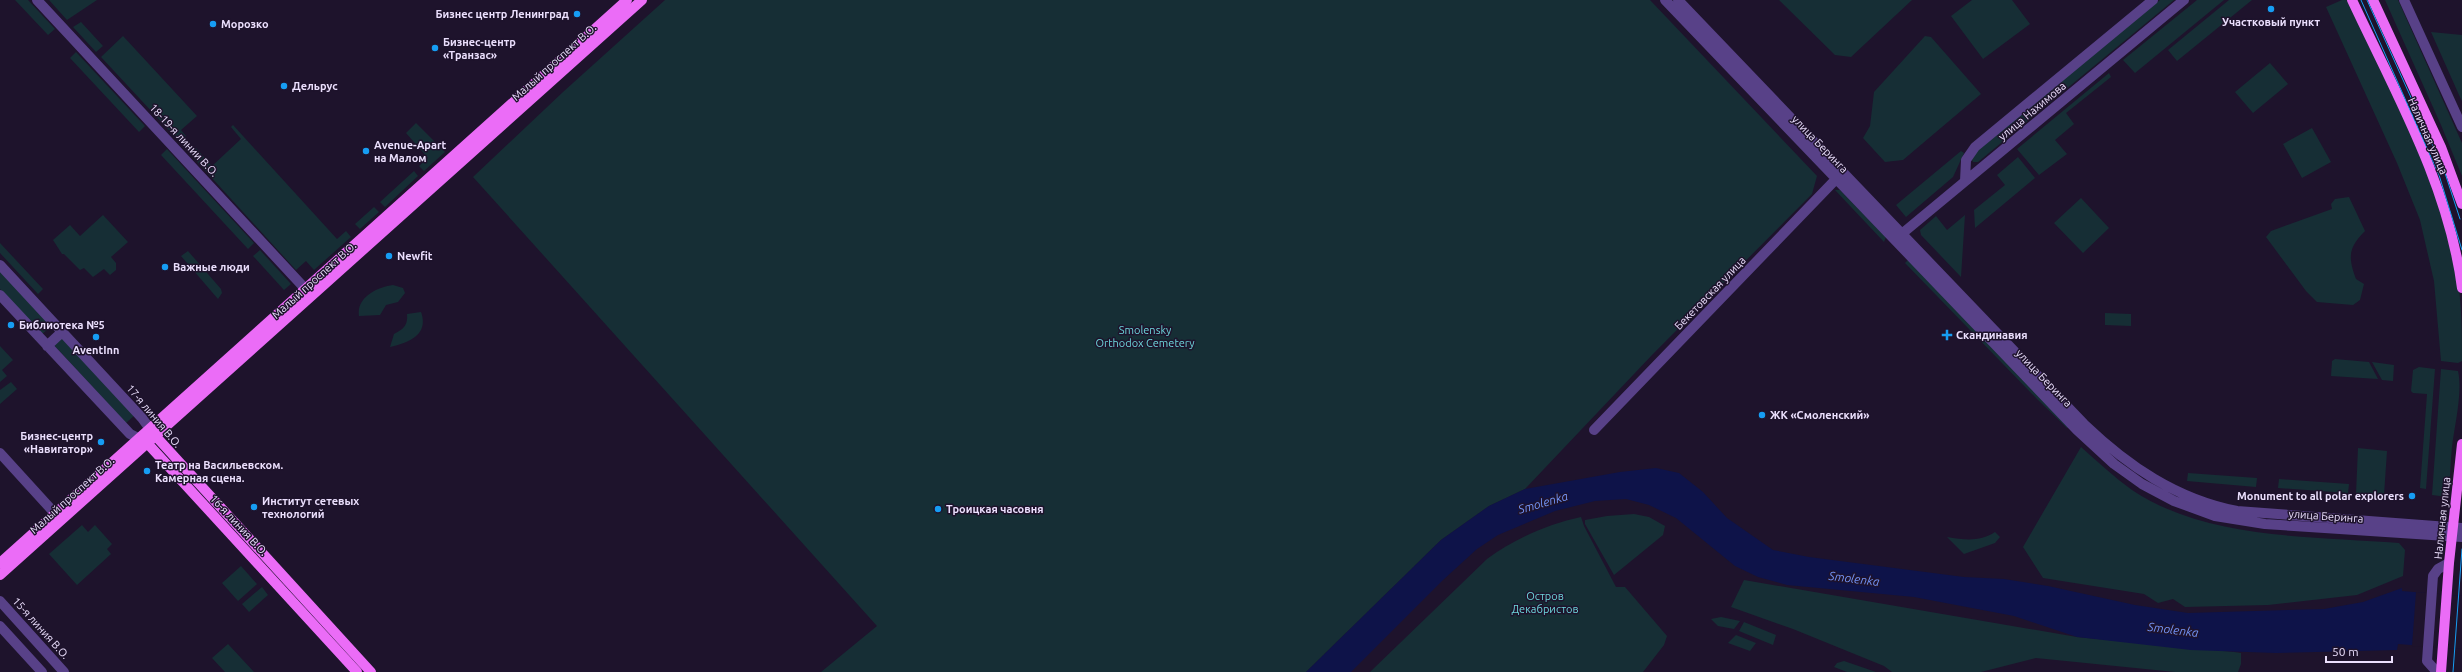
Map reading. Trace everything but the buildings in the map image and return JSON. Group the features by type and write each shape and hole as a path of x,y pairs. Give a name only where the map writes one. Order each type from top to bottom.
{"main road":[{"name":"Малый проспект В.О.","path":"148,437 306,289 627,0"},
{"name":"Малый проспект В.О.","path":"0,575 58,517 148,437 313,297 642,0"},
{"name":"Наличная улица","path":"2352,0 2434,179 2453,241 2462,288"},
{"name":"Наличная улица","path":"2373,0 2441,147 2462,204"},
{"name":"16-я линия В.О.","path":"148,437 357,672"},
{"name":"17-я линия В.О.","path":"148,437 371,672"},
{"name":"Наличная улица","path":"2441,672 2449,563 2457,532 2462,444"},
{"name":"Малый проспект В.О.","path":"0,562 58,517"}],"street":[{"name":"18-19-я линии В.О.","path":"38,0 313,297"},
{"name":"улица Беринга","path":"1664,0 1898,236 2101,453 2156,493 2196,510 2233,520 2457,532"},
{"name":"улица Беринга","path":"1678,0 1840,176"},
{"path":"1965,181 1966,160 1975,147 2153,0"},
{"name":"улица Нахимова","path":"1898,236 2184,0"},
{"path":"2404,0 2462,127"},
{"name":"Бекетовская улица","path":"1594,430 1840,176"},
{"name":"17-я линия В.О.","path":"0,265 142,418 148,437"},
{"name":"16-я линия В.О.","path":"0,295 130,434 148,437"},
{"path":"47,346 62,332"},
{"path":"0,453 58,517"},
{"path":"2437,672 2427,662 2432,593 2436,572 2449,563"},
{"name":"15-я линия В.О.","path":"0,601 64,672"},
{"path":"0,626 42,672"}],"green space":[{"path":"15,0 28,0 55,29 48,35"},
{"path":"49,0 97,0 67,20"},
{"name":"Smolensky Orthodox Cemetery","path":"665,0 1650,0 1817,176 1812,194 1652,355 1525,489 1489,506 1441,540 1306,672 821,672 877,626 473,177 563,92"},
{"path":"1779,0 1912,0 1851,57 1835,55"},
{"path":"1972,0 2012,0 2030,24 1983,59 1951,16"},
{"path":"2160,0 2174,0 1978,162 1973,162 1972,160 1977,151"},
{"path":"2197,0 2224,0 2135,73 2123,60"},
{"path":"2229,0 2252,0 2177,61 2168,50"},
{"path":"2342,0 2350,0 2412,135 2438,204 2449,240 2459,287 2462,361 2458,363 2441,361 2434,281 2420,220 2397,163 2326,7"},
{"path":"2385,0 2398,0 2462,143 2462,176 2441,125"},
{"path":"81,22 103,46 96,52 73,27"},
{"path":"2431,32 2462,35 2462,101 2459,95"},
{"path":"123,36 197,116 181,130 186,136 180,142 101,57"},
{"path":"1925,36 1931,37 1981,94 1903,160 1885,162 1863,138 1870,126 1874,92"},
{"path":"76,52 145,126 139,132 70,58"},
{"path":"2270,63 2288,84 2253,113 2235,92"},
{"path":"2109,73 2111,77 2066,113 2074,124 2055,140 2067,154 2039,175 2017,149"},
{"path":"416,123 445,152 424,171 419,166 428,158 406,133"},
{"path":"233,125 337,239 346,231 351,237 314,270 306,261 296,270 190,154 196,148 212,166 241,139 231,127"},
{"path":"2312,128 2331,162 2302,178 2283,144"},
{"path":"167,149 254,243 248,249 161,155"},
{"path":"1961,151 1964,153 1953,177 1906,217 1896,205"},
{"path":"2018,157 2035,178 1975,228 1974,210 2005,185 1997,175"},
{"path":"414,171 418,176 385,207 380,202"},
{"path":"1835,190 1840,190 1886,237 1884,242"},
{"path":"2349,197 2365,231 2355,243 2351,253 2352,265 2356,279 2364,284 2360,300 2353,305 2317,302 2306,291 2266,237 2271,231 2332,209 2331,204 2335,199"},
{"path":"2081,198 2109,228 2083,253 2054,223"},
{"path":"374,207 379,212 360,229 355,224"},
{"path":"103,215 128,242 111,257 116,263 116,270 110,275 104,269 93,277 84,268 80,270 64,254 62,254 53,240 70,225 80,236"},
{"path":"1965,215 1961,277 1921,235 1920,230 1936,216 1947,230"},
{"path":"0,243 43,289 38,294 0,253"},
{"path":"260,250 291,284 284,290 253,256"},
{"path":"188,251 221,289 222,293 218,299 181,256"},
{"path":"1908,260 2069,427 2067,428 2037,399 1905,263"},
{"path":"0,271 52,326 42,334 0,289"},
{"path":"393,285 403,288 405,293 398,302 386,305 380,315 359,316 359,309 364,298 381,288"},
{"path":"421,312 423,320 420,332 411,340 390,347 394,334 406,324 407,314"},
{"path":"2105,313 2131,314 2131,326 2105,325"},
{"path":"62,337 135,415 126,423 53,344"},
{"path":"0,346 13,360 2,370 7,376 0,382"},
{"path":"2335,359 2369,362 2378,379 2331,376 2332,361"},
{"path":"2372,362 2394,365 2393,381 2382,380"},
{"path":"2419,367 2435,369 2426,489 2420,488 2427,394 2413,393 2411,391 2413,370"},
{"path":"2441,369 2458,371 2459,378 2459,401 2452,449 2448,497 2432,495"},
{"path":"11,382 17,389 0,404 0,390"},
{"path":"2081,447 2112,475 2132,490 2161,506 2193,518 2227,527 2261,533 2399,543 2405,550 2403,576 2357,595 2268,605 2185,607 2173,599 2158,603 2144,594 2043,578 2023,547"},
{"path":"2358,448 2387,451 2384,495 2356,494"},
{"path":"2188,473 2257,478 2256,487 2187,481"},
{"path":"2279,479 2349,484 2348,493 2278,488"},
{"path":"1634,514 1649,517 1665,526 1663,535 1614,575 1585,524 1585,520 1607,516"},
{"name":"Остров Декабристов","path":"1581,517 1584,526 1616,587 1625,587 1667,636 1664,645 1643,672 1370,672 1487,559 1508,545 1532,533"},
{"path":"82,525 88,532 95,525 112,544 107,549 111,554 77,585 49,554"},
{"path":"1995,532 2000,537 1995,543 1964,554 1947,537 1978,539"},
{"path":"241,566 257,584 238,601 222,583"},
{"path":"1744,580 2077,637 2241,653 2241,664 2238,672 2175,672 2036,658 1981,672 1892,672 1884,666 1793,629 1731,607"},
{"path":"262,587 268,595 249,612 242,604"},
{"path":"1721,617 1740,621 1734,629 1718,626 1711,619"},
{"path":"1744,622 1776,635 1773,645 1739,631"},
{"path":"1736,635 1756,643 1750,651 1728,643"},
{"path":"228,644 254,672 225,672 212,658"},
{"path":"1844,661 1876,672 1847,672 1834,667 1837,663"}],"water":[{"name":"Smolenka","path":"1656,468 1679,473 1703,492 1727,518 1773,550 1809,557 1964,577 2004,579 2048,586 2135,605 2188,613 2324,609 2363,602 2402,588 2402,591 2462,596 2462,649 2398,644 2397,650 2276,653 2191,650 2077,637 2014,616 1914,597 1787,585 1758,577 1735,566 1676,518 1649,505 1626,499 1595,501 1555,511 1498,535 1477,549 1443,580 1351,672 1306,672 1441,540 1489,506 1525,489 1620,472"}],"pier":[{"path":"2416,592 2462,596 2462,649 2412,646"}],"tram line":[{"path":"2361,0 2439,175 2462,250"},
{"path":"2367,0 2445,173 2460,219"},
{"path":"2453,672 2462,549"}],"place":[{"name":"Участковый пункт","path":"2271,9"},
{"name":"Бизнес центр Ленинград","path":"577,14"},
{"name":"Морозко","path":"213,24"},
{"name":"Бизнес-центр «Транзас»","path":"435,48"},
{"name":"Дельрус","path":"284,86"},
{"name":"Аvenue-Apart на Малом","path":"366,151"},
{"name":"Newfit","path":"389,256"},
{"name":"Важные люди","path":"165,267"},
{"name":"Библиотека №5","path":"11,325"},
{"name":"Скандинавия","path":"1947,335"},
{"name":"AventInn","path":"96,337"},
{"name":"ЖК «Смоленский»","path":"1762,415"},
{"name":"Бизнес-центр «Навигатор»","path":"101,442"},
{"name":"Театр на Васильевском. Камерная сцена.","path":"147,471"},
{"name":"Monument to all polar explorers","path":"2412,496"},
{"name":"Институт сетевых технологий","path":"254,507"},
{"name":"Троицкая часовня","path":"938,509"}]}
